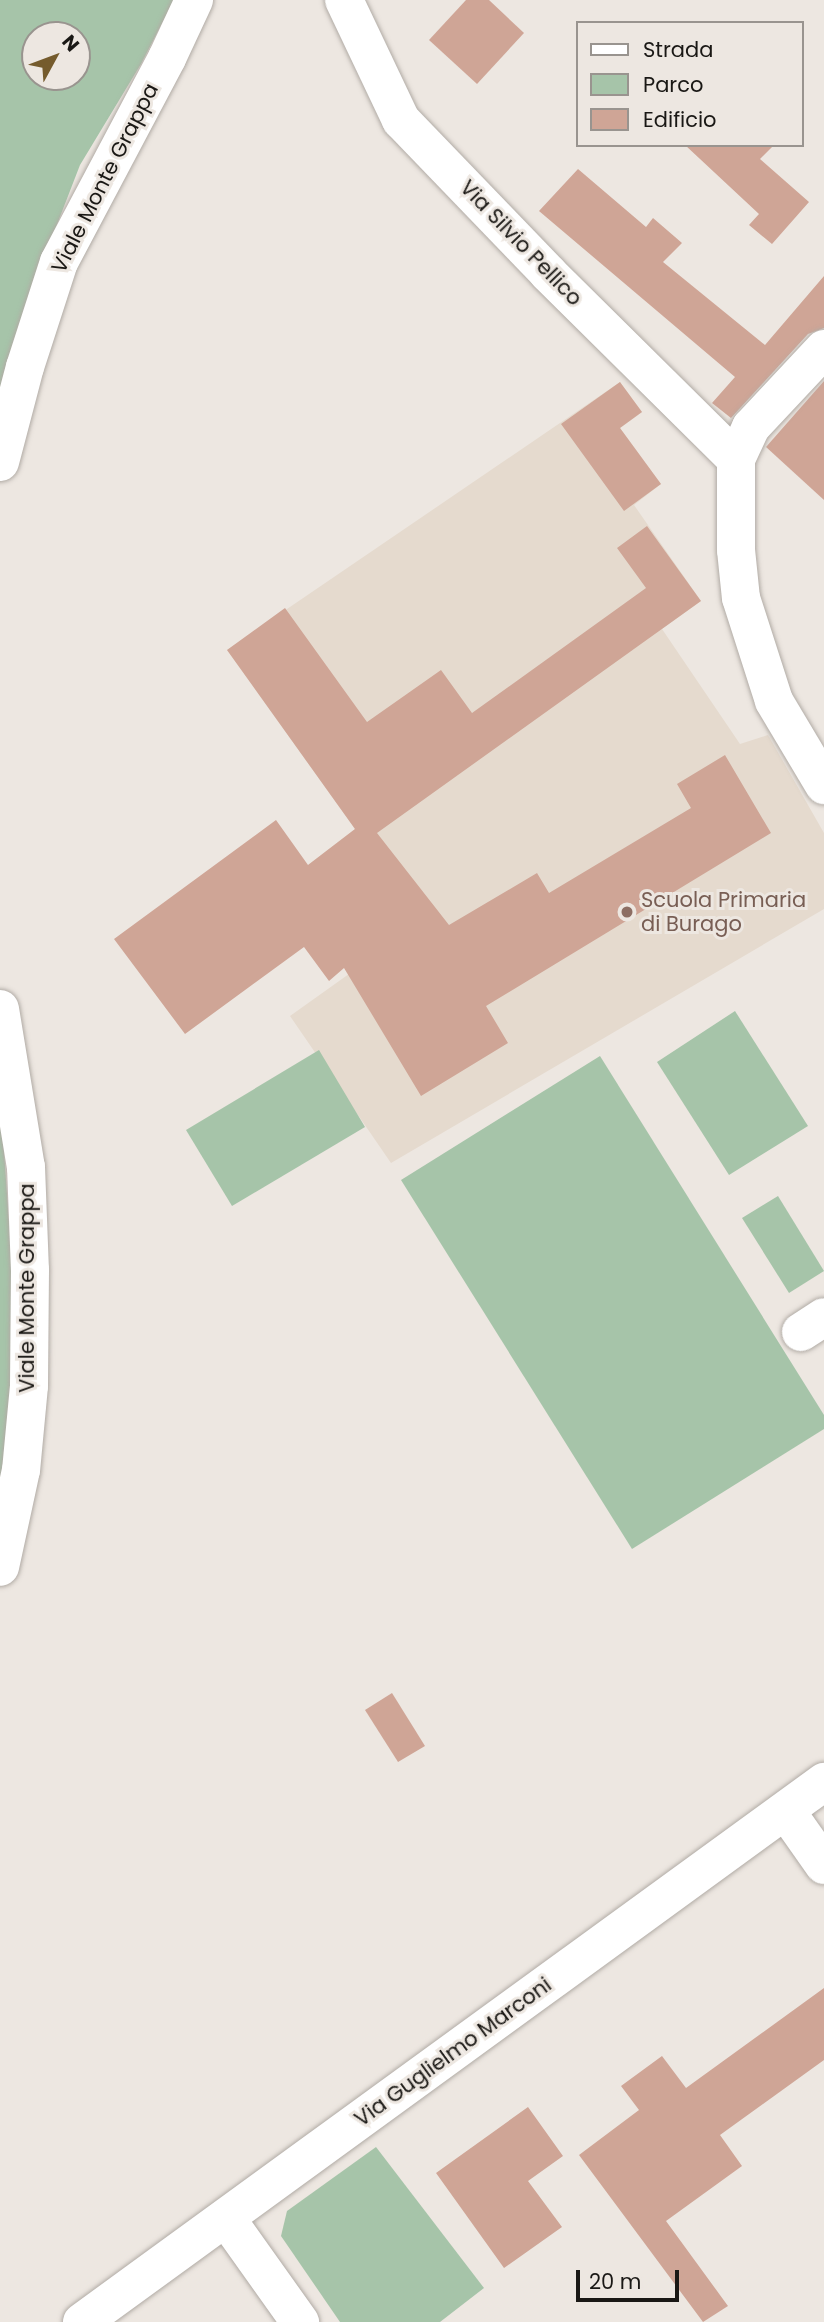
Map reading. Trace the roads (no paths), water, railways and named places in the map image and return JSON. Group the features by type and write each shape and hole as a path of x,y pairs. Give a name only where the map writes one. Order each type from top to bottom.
{"street":[{"path":"167,58 194,0"},
{"path":"167,58 207,0"},
{"name":"Via Silvio Pellico","path":"344,0 401,120 548,273 736,458"},
{"name":"Viale Monte Grappa","path":"0,462 25,366 59,262 167,58"},
{"path":"824,349 751,427 736,458 736,550 741,598 774,701 824,785"},
{"name":"Viale Monte Grappa","path":"0,1009 26,1167 30,1270 29,1386 22,1458 0,1567"},
{"name":"Via Guglielmo Marconi","path":"82,2322 824,1782"},
{"path":"786,1811 824,1865"},
{"path":"226,2218 300,2322"}],"place":[{"name":"Scuola Primaria di Burago","path":"627,912"}]}
